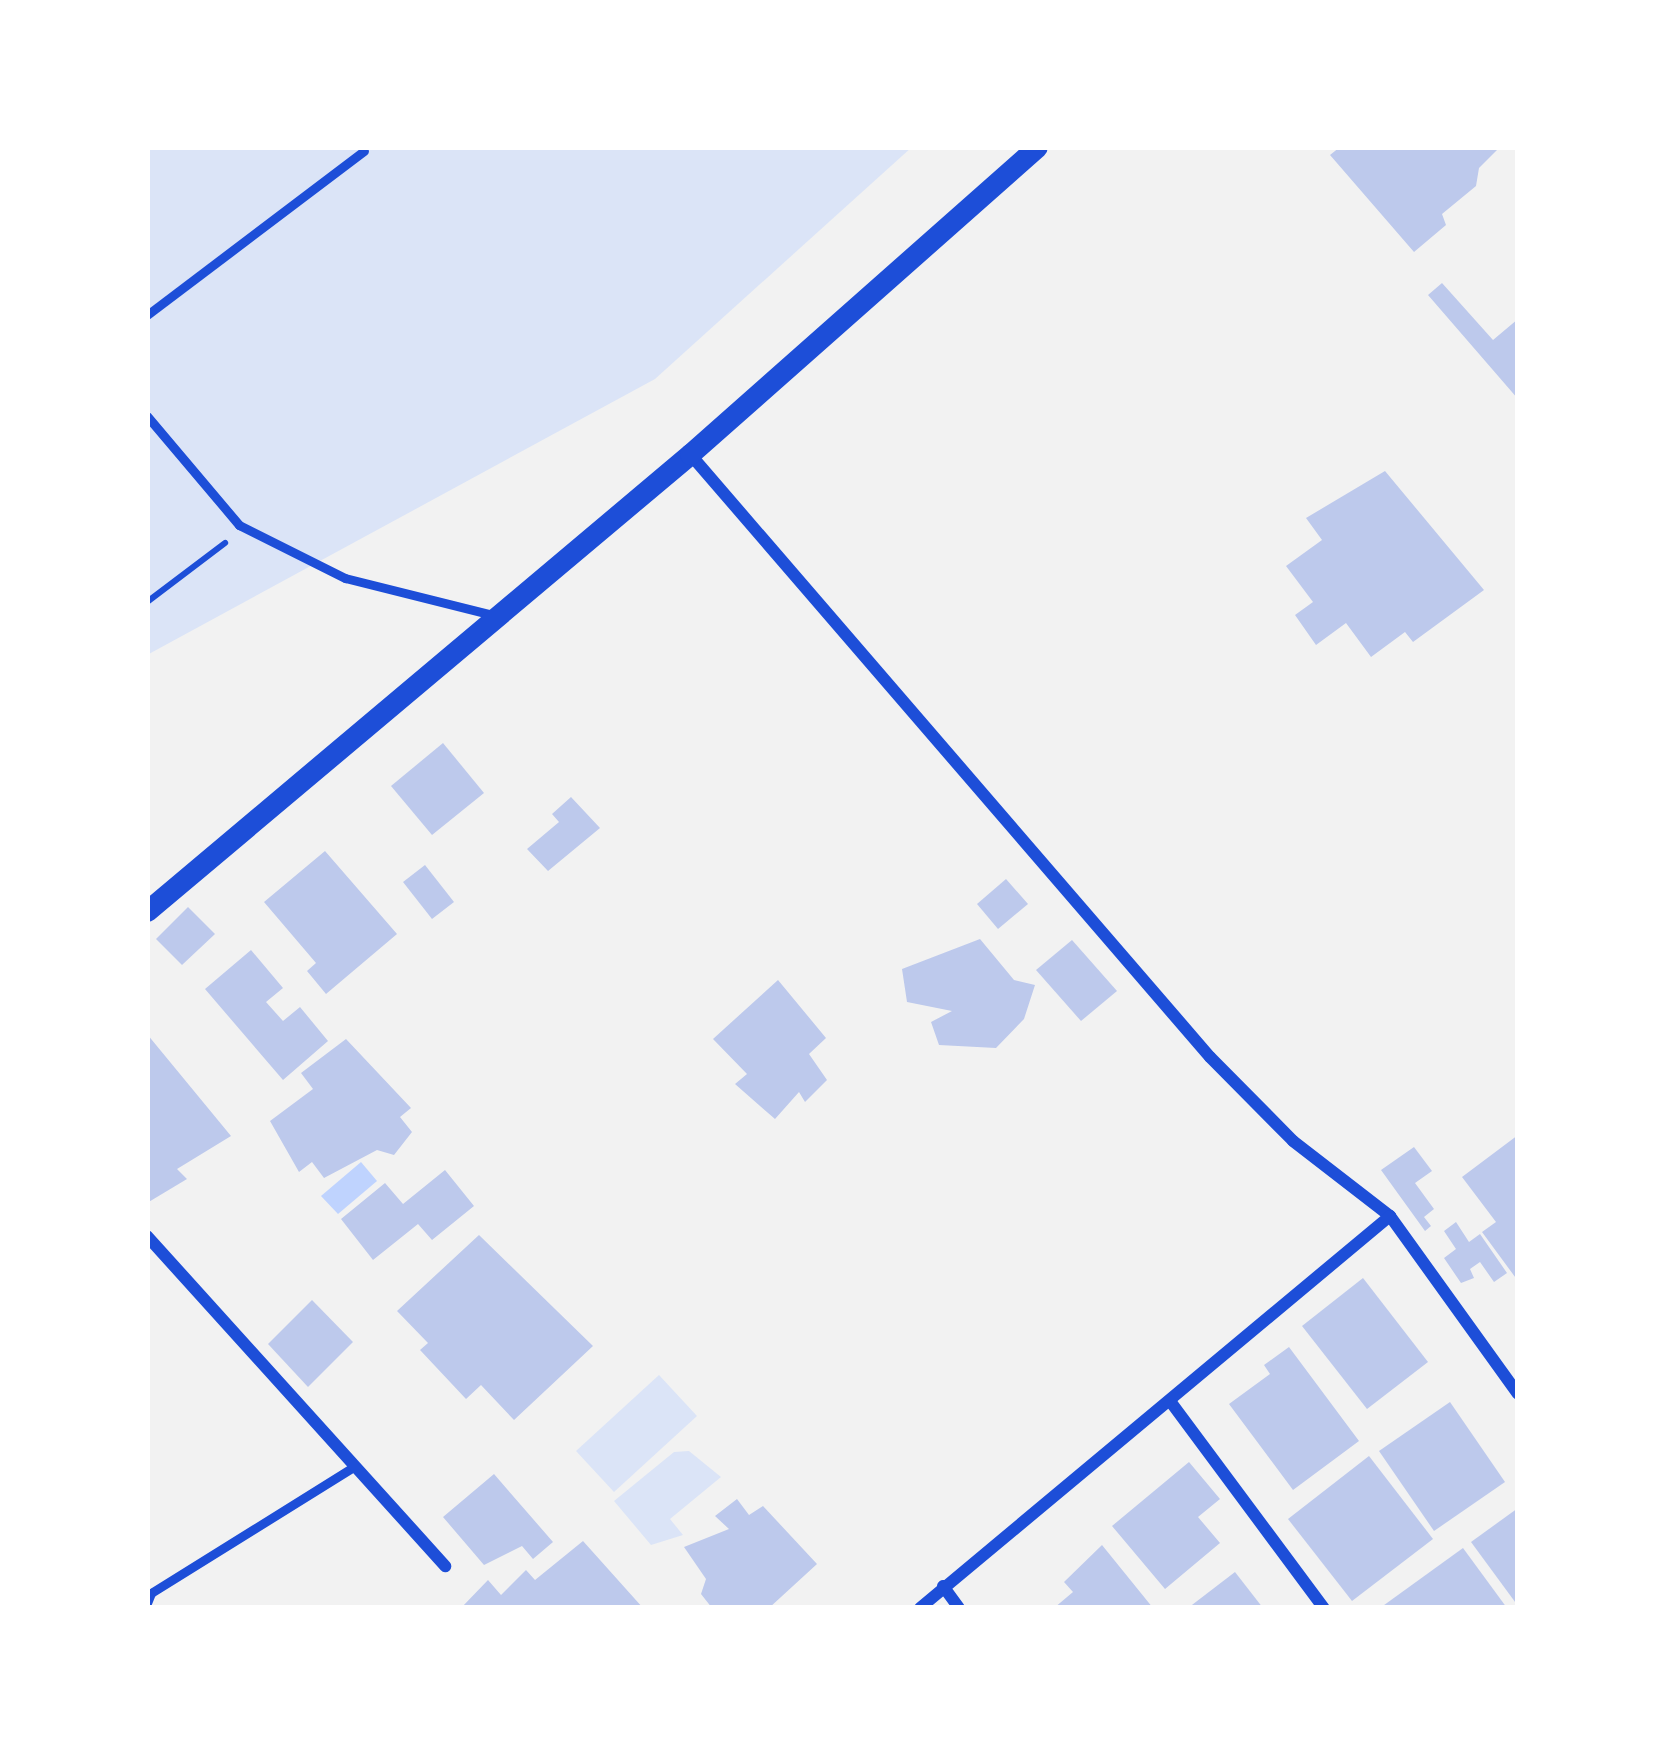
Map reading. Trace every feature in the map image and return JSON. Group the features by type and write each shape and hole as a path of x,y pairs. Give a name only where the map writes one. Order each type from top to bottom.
{"street":[{"path":"147,911 689,454 1036,147"},
{"path":"689,454 1210,1057 1293,1142 1390,1216 1518,1394"},
{"path":"920,1608 1390,1216"},
{"path":"147,1236 446,1566"},
{"path":"1170,1401 1324,1608"},
{"path":"943,1586 959,1608"}],"lane":[{"path":"147,316 364,151"},
{"path":"147,416 245,528 345,578 493,615"},
{"path":"147,1603 151,1592 355,1466"}],"path":[{"path":"147,602 245,528"}],"shaded area":[{"path":"147,147 912,147 655,379 147,655"},
{"path":"659,1375 697,1416 614,1492 576,1451"},
{"path":"689,1451 721,1477 670,1519 683,1535 651,1545 614,1501 674,1452"}],"water":[{"path":"361,1162 377,1181 338,1214 321,1196"}],"building":[{"path":"1340,147 1500,147 1479,168 1476,186 1442,214 1446,225 1414,252 1330,155"},
{"path":"1442,283 1493,340 1518,319 1518,399 1428,295"},
{"path":"1385,471 1484,590 1413,642 1405,632 1371,657 1346,623 1316,645 1295,615 1313,602 1286,566 1322,540 1306,518"},
{"path":"443,743 484,793 432,835 391,786"},
{"path":"571,797 600,828 548,871 527,849 559,822 552,814"},
{"path":"325,851 397,934 326,994 307,971 316,963 264,902"},
{"path":"425,865 454,902 432,919 403,882"},
{"path":"1006,879 1028,904 998,929 977,904"},
{"path":"188,907 215,934 182,965 156,939"},
{"path":"980,939 1014,980 1035,985 1024,1019 996,1048 939,1045 931,1022 952,1011 907,1002 902,969"},
{"path":"1072,940 1117,991 1081,1021 1036,970"},
{"path":"251,950 283,988 266,1002 283,1021 300,1007 328,1041 283,1080 205,989"},
{"path":"778,980 826,1038 809,1054 827,1080 805,1102 799,1092 775,1119 735,1084 747,1074 713,1039"},
{"path":"147,1034 231,1136 177,1169 187,1179 147,1203"},
{"path":"346,1039 411,1108 400,1117 412,1132 394,1155 377,1150 324,1178 312,1162 299,1172 270,1121 313,1089 301,1073"},
{"path":"1518,1135 1518,1281 1482,1232 1496,1222 1462,1177"},
{"path":"1414,1147 1432,1171 1415,1183 1434,1209 1424,1217 1431,1226 1425,1231 1381,1170"},
{"path":"445,1170 474,1206 432,1240 418,1224 373,1260 341,1219 385,1183 403,1204"},
{"path":"1456,1222 1469,1242 1480,1234 1507,1273 1494,1282 1480,1262 1470,1269 1474,1278 1461,1283 1444,1258 1456,1249 1444,1231"},
{"path":"479,1235 593,1346 514,1420 481,1385 466,1399 420,1350 428,1343 397,1311"},
{"path":"1363,1278 1428,1362 1367,1409 1302,1326"},
{"path":"312,1300 353,1342 308,1387 268,1344"},
{"path":"1289,1347 1359,1441 1293,1490 1229,1404 1270,1374 1264,1365"},
{"path":"1450,1402 1505,1482 1434,1531 1379,1451"},
{"path":"1369,1456 1433,1539 1352,1601 1288,1519"},
{"path":"1189,1462 1220,1499 1198,1517 1220,1543 1165,1589 1112,1526"},
{"path":"494,1474 553,1542 533,1559 522,1546 484,1565 443,1517"},
{"path":"737,1499 749,1515 763,1506 817,1564 769,1608 712,1608 701,1594 706,1579 684,1547 729,1529 715,1516"},
{"path":"1518,1508 1518,1606 1471,1542"},
{"path":"583,1541 643,1608 461,1608 488,1580 501,1595 526,1570 535,1580"},
{"path":"1102,1545 1153,1608 1054,1608 1073,1592 1064,1582"},
{"path":"1463,1548 1507,1608 1380,1608"},
{"path":"1235,1572 1263,1608 1188,1608"}]}
